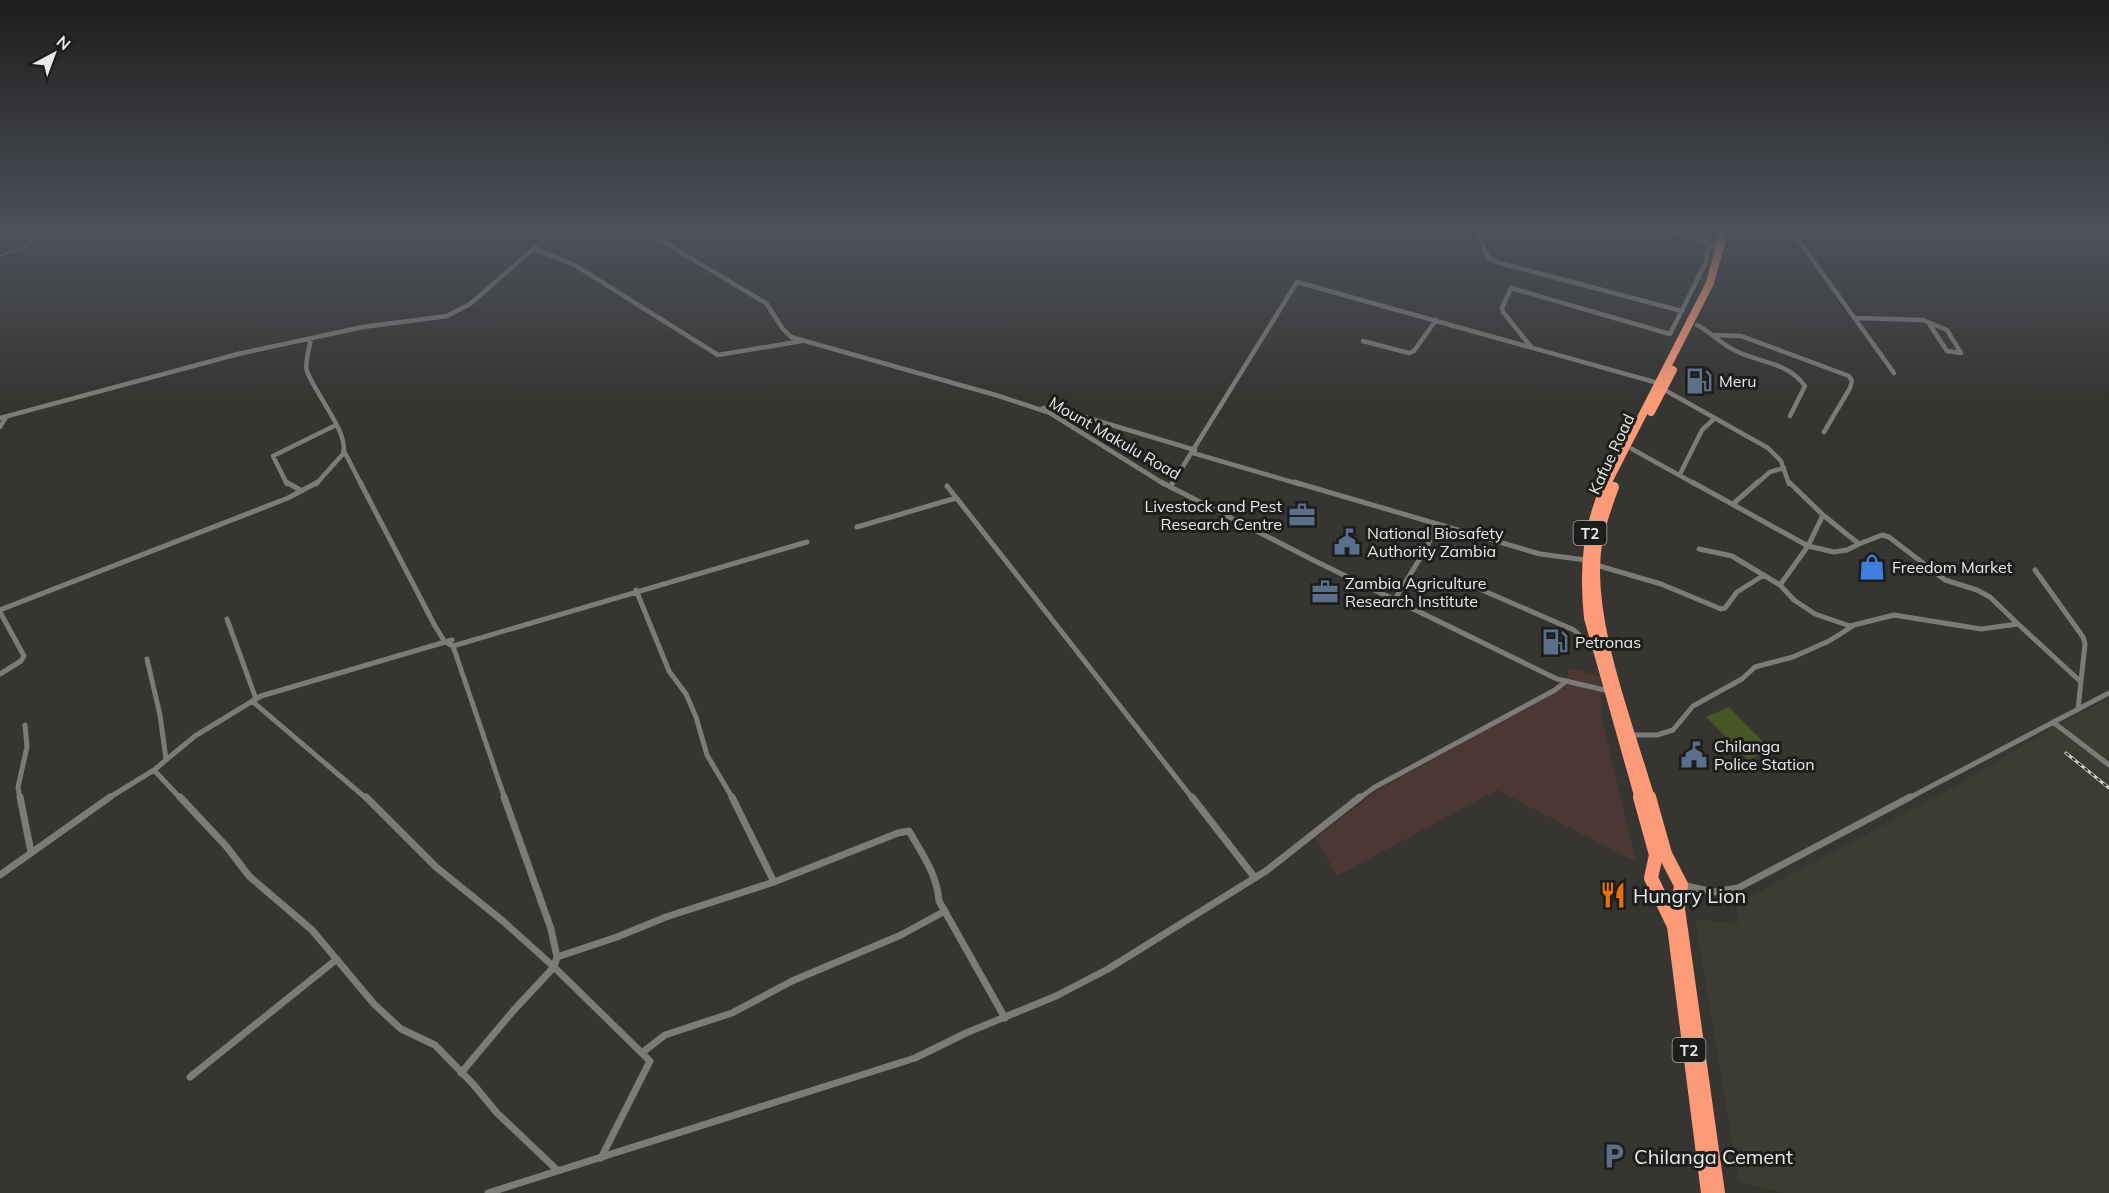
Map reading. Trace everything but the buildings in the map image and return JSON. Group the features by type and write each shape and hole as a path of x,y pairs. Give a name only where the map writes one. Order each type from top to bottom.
{"highway":[{"name":"Kafue Road","path":"1695,321 1708,287"},
{"name":"Kafue Road","path":"1655,887 1651,878 1656,855 1595,642 1586,589 1590,563 1591,526 1599,501 1713,287"},
{"name":"Kafue Road","path":"1661,386 1603,514 1590,563 1599,621 1665,854 1678,884 1678,909 1718,1193"},
{"path":"1654,871 1665,869 1678,884 1664,894 1655,887"},
{"name":"T2","path":"1655,887 1674,926 1708,1193"}],"street":[{"path":"0,427 3,418 238,354 311,338 457,313 489,287"},
{"path":"609,287 718,355 803,341"},
{"name":"Mount Makulu Road","path":"739,287 774,310 782,331 803,341 1032,407 1059,418 1110,452 1170,487 1395,599 1565,682 1609,691"},
{"path":"1170,487 1292,287"},
{"path":"1319,287 1661,386 1768,448 1784,468 1790,486 1859,544"},
{"path":"1580,287 1682,313"},
{"path":"1586,287 1682,313 1734,350 1787,369 1805,386 1790,416"},
{"path":"1532,348 1503,312 1502,308 1511,288 1670,334 1694,287"},
{"path":"1833,287 1894,374"},
{"path":"1856,318 1918,320 1947,330 1961,352 1947,351 1930,325"},
{"path":"1363,341 1409,353 1413,351 1436,320"},
{"path":"1714,335 1741,336 1849,375 1852,381 1850,388 1824,432"},
{"path":"311,338 306,369 336,425 344,452 450,643 551,929 557,957 554,967 513,1011 461,1073"},
{"path":"1032,407 1085,417 1540,554 1590,563 1660,584 1721,609 1725,608 1736,592 1755,585 1764,575"},
{"path":"1680,474 1702,430 1715,418"},
{"path":"303,492 287,484 273,456 336,425"},
{"path":"1632,449 1808,546 1834,553 1854,548 1882,535 1889,537 1945,580 1977,590 1989,597 2081,682"},
{"path":"0,674 21,661 24,656 0,611 303,492 323,478 344,452"},
{"path":"1733,504 1770,472 1784,468"},
{"path":"947,486 1255,878"},
{"path":"857,527 956,498"},
{"path":"1780,585 1808,546 1823,515"},
{"path":"1395,599 1426,547 1436,524"},
{"path":"0,875 109,797 154,770 195,736 254,700 636,590 695,576 807,542"},
{"path":"1699,549 1732,556 1780,585 1790,598 1822,618 1853,626"},
{"path":"2035,570 2085,644 2078,709"},
{"path":"1459,580 1574,630 1583,638 1595,642"},
{"path":"636,590 669,671 686,694 696,717 707,755 731,795 774,882"},
{"path":"1631,735 1658,735 1673,730 1693,706 1742,679 1755,667 1792,657 1829,642 1853,626 1882,616 1896,614 1975,628 2018,624"},
{"path":"227,619 254,700 363,795 436,867 504,921 650,1060 648,1069 601,1158"},
{"path":"147,659 160,716 166,759"},
{"path":"488,1193 915,1058 966,1033 1056,996 1108,969 1255,878 1375,787 1555,690 1565,682"},
{"path":"1678,884 1714,892 1738,888 2109,693"},
{"path":"2053,722 2109,765"},
{"path":"25,725 27,747 18,787 31,852"},
{"path":"154,770 226,846 249,876 306,923 362,991 387,1017 401,1029 435,1045 496,1113 557,1170"},
{"path":"557,957 617,937 666,916 774,882 898,832 909,831 932,871 938,885 939,901 1005,1018"},
{"path":"643,1052 665,1035 732,1013 792,981 901,935 945,911"},
{"path":"190,1077 337,959"}],"shaded area":[{"path":"1569,668 1600,676 1601,715 1636,862 1497,790 1337,876 1316,838 1379,789 1565,687"},
{"path":"2109,699 2109,1193 1782,1193 1739,1181 1695,919 1738,924 1736,904 1956,786 2064,721"}],"green space":[{"path":"1729,707 1771,750 1748,760 1706,717"}],"railway":[{"path":"2066,753 2109,788"}],"place":[{"name":"Meru","path":"1699,381"},
{"name":"Livestock and Pest Research Centre","path":"1302,515"},
{"name":"National Biosafety Authority Zambia","path":"1347,542"},
{"name":"Freedom Market","path":"1872,567"},
{"name":"Zambia Agriculture Research Institute","path":"1325,592"},
{"name":"Petronas","path":"1555,642"},
{"name":"Chilanga Police Station","path":"1694,755"},
{"name":"Hungry Lion","path":"1613,895"},
{"name":"Chilanga Cement","path":"1614,1156"}]}
